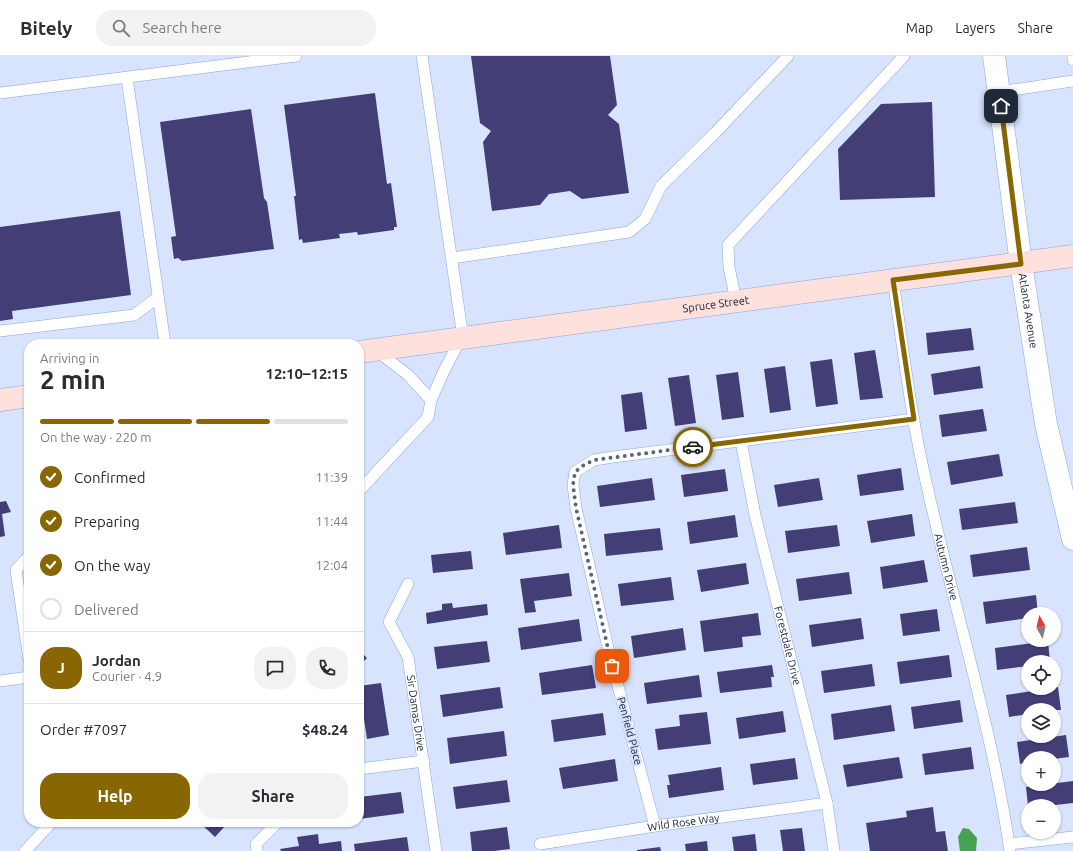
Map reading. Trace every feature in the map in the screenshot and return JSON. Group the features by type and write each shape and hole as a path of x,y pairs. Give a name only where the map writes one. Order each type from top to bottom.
{"main road":[{"name":"Spruce Street","path":"367,351 1073,256"},
{"path":"0,400 24,397"}],"street":[{"name":"Atlanta Avenue","path":"994,56 1021,264 1046,424 1073,539"}],"lane":[{"path":"0,93 296,56"},
{"path":"364,487 428,417 431,400 444,371 462,338 452,258 422,56"},
{"path":"452,258 629,232 645,219 661,186 716,132 788,56"},
{"path":"736,301 729,267 728,245 904,56"},
{"path":"1072,56 1073,60"},
{"path":"127,78 157,298 164,339"},
{"path":"999,92 1073,81"},
{"name":"Autumn Drive","path":"893,280 914,419 926,485 991,744 1010,848"},
{"path":"0,331 134,315 157,298"},
{"path":"367,351 408,375 431,400"},
{"path":"741,440 914,419"},
{"name":"Penfield Place","path":"654,826 609,652 588,561 574,494 573,485 575,472 594,460 741,440"},
{"name":"Forestdale Drive","path":"741,440 755,515 827,804 834,851"},
{"path":"24,561 16,570 24,625"},
{"name":"Sir Damas Drive","path":"408,584 389,622 408,657 436,851"},
{"path":"0,681 24,678"},
{"path":"364,768 424,761"},
{"name":"Wild Rose Way","path":"540,844 654,826 827,804"},
{"path":"25,851 47,827"},
{"path":"257,851 256,844 273,827"},
{"path":"1010,848 1073,837"}],"shaded area":[{"path":"963,828 969,829 977,838 976,851 960,851 958,837"}],"building":[{"path":"471,56 610,56 617,105 608,115 619,124 629,193 582,199 570,191 549,194 540,205 492,211 483,142 491,131 480,123"},
{"path":"375,93 387,184 391,183 397,227 394,227 394,230 358,235 357,232 339,234 340,238 303,243 302,239 299,240 294,196 296,196 284,105"},
{"path":"932,102 935,197 840,200 838,149 881,104"},
{"path":"251,109 264,198 267,202 274,249 182,261 178,258 174,259 171,237 176,236 160,122"},
{"path":"120,211 131,295 12,311 13,319 0,321 0,227"},
{"path":"971,328 974,350 928,355 926,333"},
{"path":"875,350 883,398 860,400 854,353"},
{"path":"832,359 838,404 816,407 810,362"},
{"path":"785,366 791,410 770,413 764,369"},
{"path":"980,366 983,388 934,395 931,374"},
{"path":"738,372 744,417 722,420 716,375"},
{"path":"689,375 696,423 675,426 668,378"},
{"path":"642,392 647,429 625,432 621,395"},
{"path":"983,409 987,431 942,437 939,415"},
{"path":"999,454 1003,476 951,485 947,462"},
{"path":"901,468 904,490 860,496 857,475"},
{"path":"725,469 728,491 684,497 681,475"},
{"path":"652,478 655,500 600,507 597,486"},
{"path":"819,478 823,500 778,507 774,485"},
{"path":"6,501 11,512 2,514 5,536 0,537 0,502"},
{"path":"1015,502 1018,523 962,530 959,509"},
{"path":"912,514 915,536 871,543 867,521"},
{"path":"735,515 738,537 690,544 687,522"},
{"path":"559,525 562,548 506,555 503,533"},
{"path":"837,525 840,546 788,553 785,531"},
{"path":"660,528 663,550 606,556 604,534"},
{"path":"1027,547 1030,570 973,577 970,555"},
{"path":"471,551 473,569 433,573 431,555"},
{"path":"924,560 928,582 883,589 880,567"},
{"path":"746,563 749,584 701,592 697,570"},
{"path":"849,572 852,594 799,601 796,579"},
{"path":"569,573 572,596 534,601 536,612 525,613 520,579"},
{"path":"671,577 674,600 621,606 618,584"},
{"path":"1036,595 1037,607 1021,607 1021,619 986,624 983,602"},
{"path":"452,603 453,608 487,604 488,615 427,624 426,613 442,610 442,604"},
{"path":"937,609 940,631 903,636 900,614"},
{"path":"758,613 761,635 742,637 743,647 704,652 700,621"},
{"path":"861,618 864,639 812,647 809,625"},
{"path":"579,619 582,641 521,650 518,628"},
{"path":"683,628 686,650 634,658 631,636"},
{"path":"487,641 490,662 437,669 434,647"},
{"path":"1021,645 1021,647 1049,647 1049,655 1021,655 1021,667 997,670 995,648"},
{"path":"949,655 952,677 900,684 897,662"},
{"path":"872,664 875,686 824,693 821,671"},
{"path":"592,665 596,688 542,695 539,673"},
{"path":"772,665 774,677 771,677 772,687 720,693 717,672"},
{"path":"699,675 702,697 647,704 644,683"},
{"path":"381,683 389,735 367,739 364,719 364,685"},
{"path":"500,687 503,708 443,717 440,695"},
{"path":"1021,693 1021,695 1059,695 1060,703 1021,703 1021,715 1009,717 1006,695"},
{"path":"960,700 963,722 914,729 911,707"},
{"path":"891,705 895,731 834,740 831,714"},
{"path":"783,711 786,732 739,739 736,718"},
{"path":"707,712 711,744 658,750 655,729 680,726 679,715"},
{"path":"603,713 606,735 554,742 551,720"},
{"path":"504,731 507,756 450,764 447,738"},
{"path":"1066,735 1069,757 1061,758 1061,751 1021,751 1020,764 1017,742 1061,743 1061,736"},
{"path":"971,747 974,769 925,775 922,754"},
{"path":"899,757 903,778 847,787 843,765"},
{"path":"795,758 798,779 753,785 750,764"},
{"path":"615,759 618,781 563,789 559,768"},
{"path":"721,767 724,790 669,798 667,785 670,785 668,775"},
{"path":"507,780 510,802 456,809 453,787"},
{"path":"1073,781 1073,803 1061,804 1061,799 1027,799 1026,791 1061,791 1061,783"},
{"path":"401,792 404,813 364,818 364,796"},
{"path":"933,807 936,832 945,831 948,851 870,851 866,823 907,817 906,811"},
{"path":"204,827 224,827 215,837"},
{"path":"507,827 510,849 472,851 470,832"},
{"path":"802,828 805,851 783,851 780,830"},
{"path":"318,834 319,844 341,841 342,851 281,851 280,849 299,846 297,837"},
{"path":"755,834 757,851 734,851 732,837"},
{"path":"407,837 409,851 355,851 354,844"},
{"path":"707,841 708,851 686,851 685,844"},
{"path":"660,847 661,851 637,851 637,850"}],"way so far":[{"path":"612,666 576,508 573,485 575,472 594,460 693,447"}],"route":[{"path":"693,447 914,419 893,280 1021,264 1001,106"}]}
